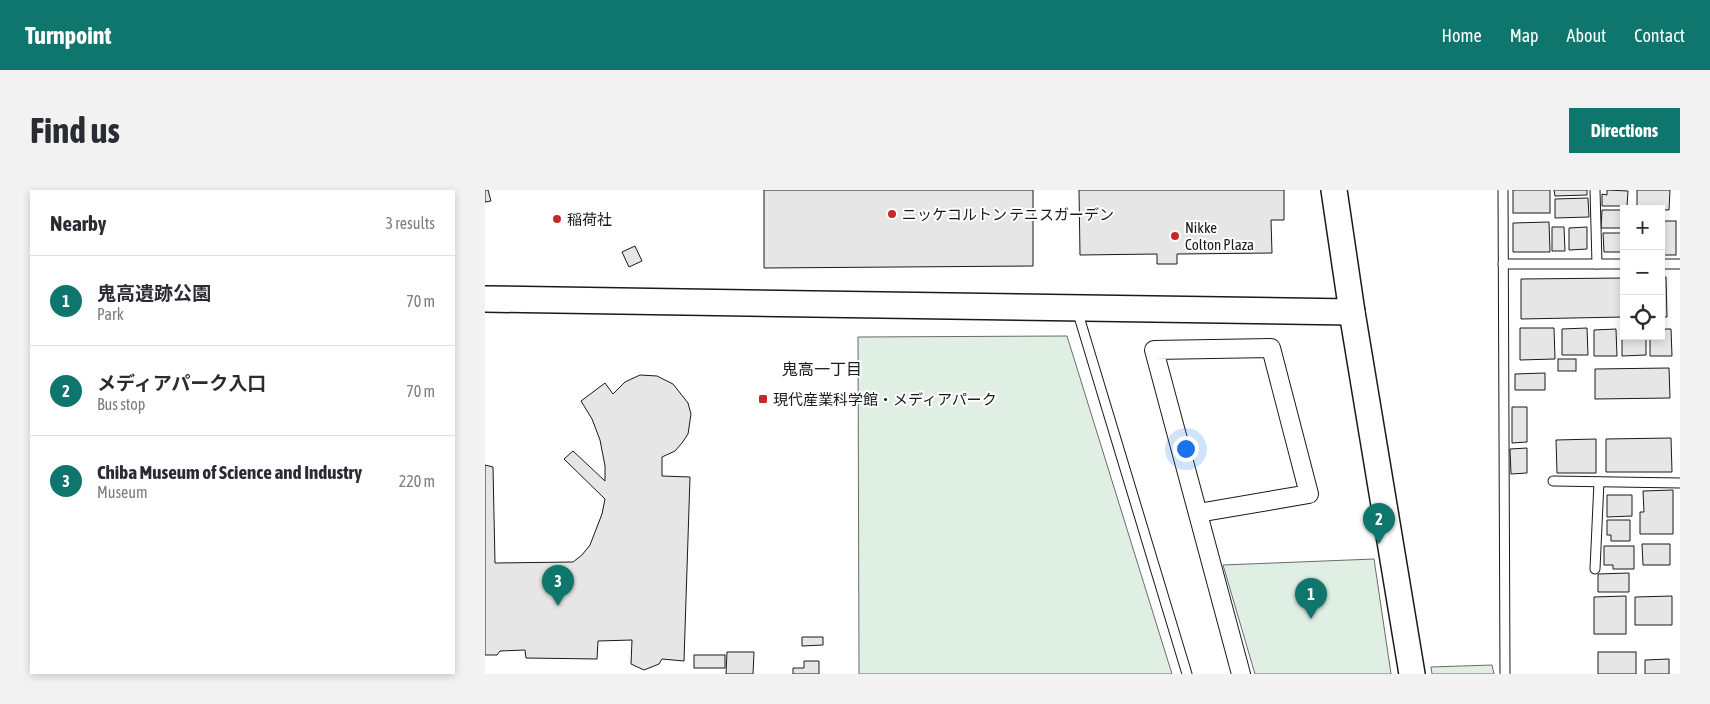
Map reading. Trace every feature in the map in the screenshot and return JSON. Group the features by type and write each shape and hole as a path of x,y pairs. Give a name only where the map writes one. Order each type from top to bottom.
{"street":[{"path":"1334,190 1352,312 1412,674"},
{"path":"485,299 1352,312"},
{"path":"1198,513 1309,494 1271,348 1154,350 1241,674"}],"lane":[{"path":"1503,190 1505,674"},
{"path":"1595,190 1597,264"},
{"path":"1503,264 1620,264"},
{"path":"1665,264 1680,264"},
{"path":"1076,308 1187,674"},
{"path":"1553,481 1680,483"},
{"path":"1595,569 1599,482"}],"green space":[{"path":"1067,336 1172,674 859,674 858,337"},
{"path":"1374,559 1391,674 1255,674 1223,565"},
{"path":"1492,665 1494,674 1432,674 1431,667"}],"building":[{"path":"485,190 488,190 491,201 485,202"},
{"path":"764,190 1033,190 1033,266 764,268"},
{"name":"Nikke Colton Plaza","path":"1079,190 1284,190 1284,220 1271,220 1272,253 1177,254 1177,264 1157,264 1157,254 1080,255"},
{"path":"1513,190 1550,190 1550,213 1513,213"},
{"path":"1554,190 1587,190 1587,195 1555,196"},
{"path":"1607,190 1628,191 1627,205 1602,206 1602,194 1607,195"},
{"path":"1637,190 1670,190 1669,210 1665,210 1665,205 1637,205"},
{"path":"1588,198 1589,217 1555,218 1555,199"},
{"path":"1602,210 1620,210 1620,228 1601,228"},
{"name":"稲荷社","path":"559,214 562,221 556,224 553,217"},
{"path":"1665,221 1676,221 1676,255 1665,255"},
{"path":"1549,222 1550,252 1513,252 1513,223"},
{"path":"1552,227 1564,227 1565,251 1552,251"},
{"path":"1587,227 1587,249 1569,250 1569,228"},
{"path":"1603,233 1620,233 1620,252 1604,252"},
{"path":"635,246 642,261 629,267 622,252"},
{"path":"1665,277 1666,277 1667,317 1665,317"},
{"path":"1620,278 1620,317 1521,319 1521,279"},
{"path":"1520,328 1554,328 1555,359 1520,360"},
{"path":"1587,328 1588,355 1562,355 1562,329"},
{"path":"1616,329 1617,356 1594,356 1594,330"},
{"path":"1665,329 1671,329 1672,356 1650,356 1650,340 1665,340"},
{"path":"1622,340 1646,340 1646,355 1622,356"},
{"path":"1558,359 1576,359 1576,371 1558,371"},
{"path":"1669,368 1670,398 1595,399 1595,369"},
{"path":"1545,373 1545,390 1515,390 1515,374"},
{"path":"640,375 657,376 673,384 688,403 691,414 688,434 682,443 675,451 662,457 662,476 690,477 684,661 662,659 659,664 644,670 631,664 632,640 598,641 597,659 526,658 525,650 500,651 497,655 485,655 485,465 493,467 495,563 573,562 590,545 602,514 605,499 564,459 573,451 605,481 605,466 600,440 592,419 581,401 605,383 613,394 625,382"},
{"path":"1512,407 1527,407 1527,442 1512,443"},
{"path":"1671,438 1672,472 1606,472 1606,439"},
{"path":"1596,439 1596,473 1557,473 1556,440"},
{"path":"1527,448 1527,473 1511,474 1510,449"},
{"path":"1673,490 1673,534 1640,534 1640,512 1644,512 1643,491"},
{"path":"1607,495 1632,495 1632,516 1607,517"},
{"path":"1607,520 1630,520 1630,541 1611,541 1611,535 1607,535"},
{"path":"1642,544 1670,544 1670,565 1643,565"},
{"path":"1604,546 1634,546 1634,569 1613,569 1613,565 1604,565"},
{"path":"1629,573 1629,592 1598,592 1598,574"},
{"path":"1626,596 1626,634 1594,634 1594,597"},
{"path":"1672,596 1672,625 1635,625 1635,597"},
{"path":"802,637 823,637 823,645 802,646"},
{"path":"727,652 754,652 753,674 726,674"},
{"path":"1598,652 1636,652 1636,674 1598,674"},
{"path":"694,655 725,655 725,668 694,668"},
{"path":"1669,659 1669,674 1645,674 1645,660"},
{"path":"804,661 819,661 819,674 793,674 793,668 804,668"}],"place":[{"name":"ニッケコルトン テニスガーデン","path":"892,214"},
{"name":"稲荷社","path":"557,219"},
{"name":"Nikke Colton Plaza","path":"1175,236"},
{"name":"現代産業科学館・メディアパーク","path":"763,399"},
{"name":"メディアパーク入口","path":"1379,544"},
{"name":"Chiba Museum of Science and Industry","path":"558,606"},
{"name":"鬼高遺跡公園","path":"1311,619"}],"district":[{"name":"鬼高一丁目","path":"822,369"}]}
